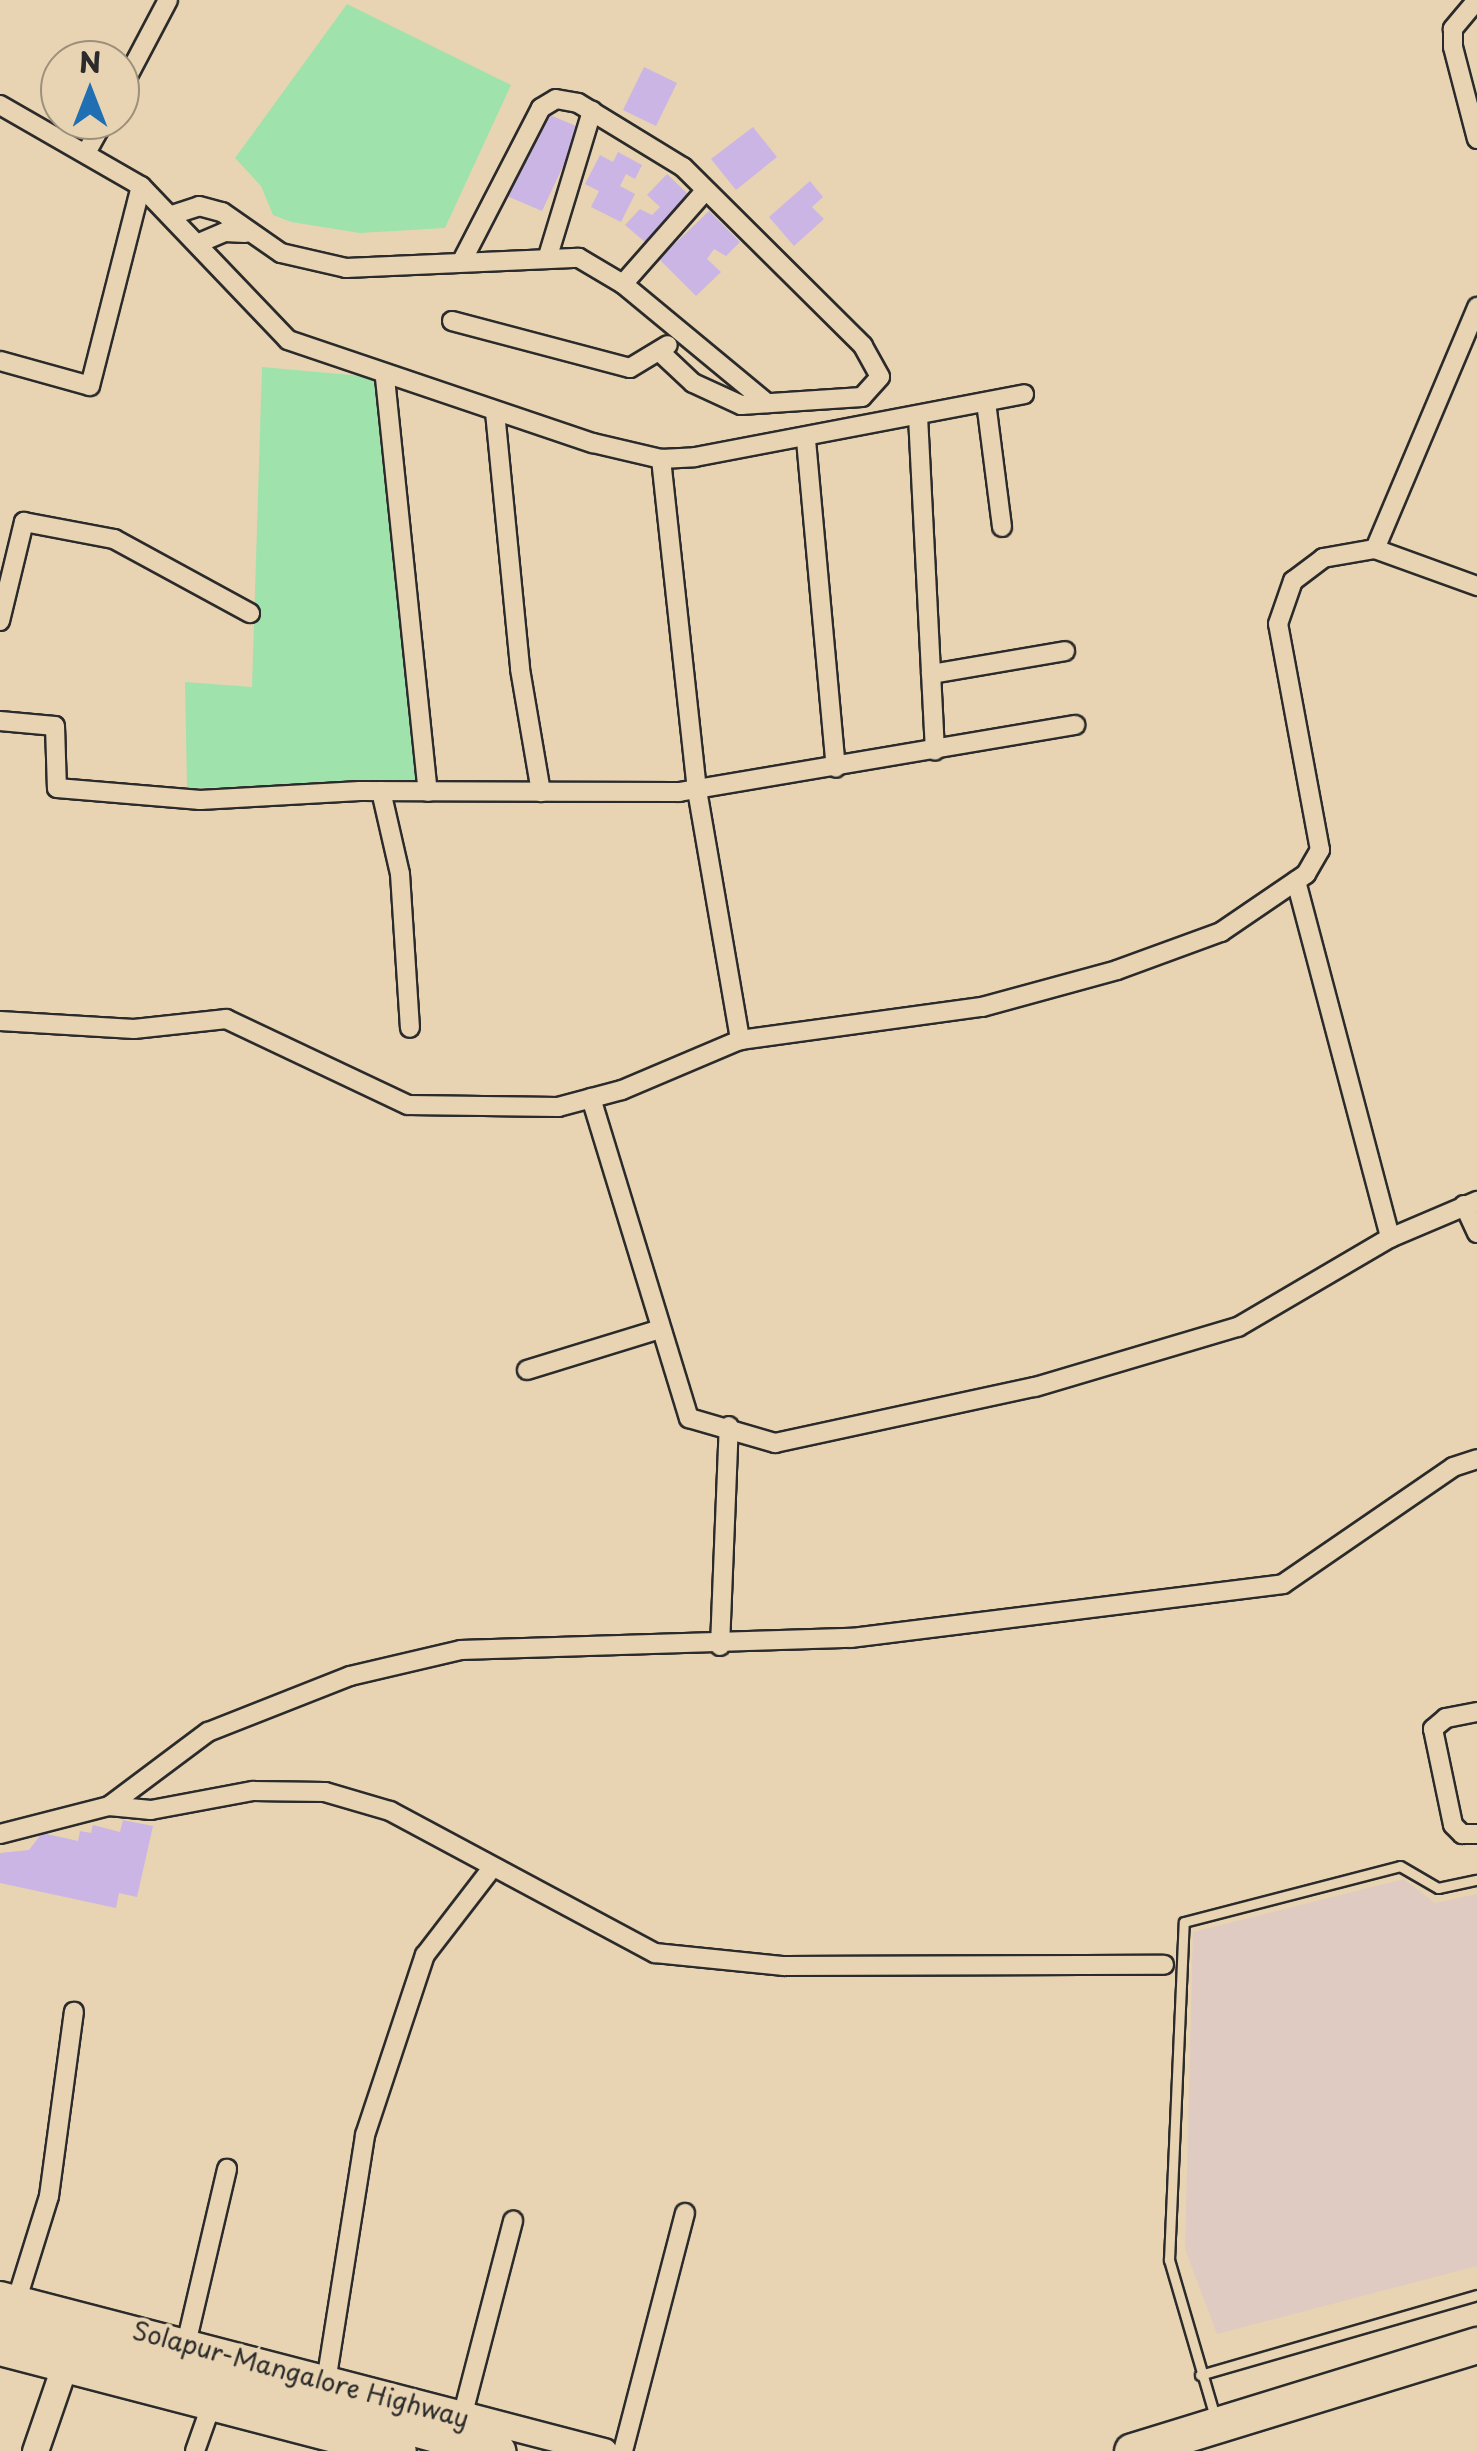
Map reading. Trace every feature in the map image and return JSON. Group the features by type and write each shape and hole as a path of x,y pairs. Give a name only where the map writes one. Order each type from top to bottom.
{"highway":[{"path":"6,2314 64,2367 398,2451"},
{"path":"6,2314 497,2451"},
{"path":"1132,2451 1477,2346"}],"street":[{"path":"140,52 168,0"},
{"path":"1477,0 1453,29 1453,47 1477,139"},
{"path":"462,261 541,108 556,99 592,111 684,167 876,361 880,377 862,398 767,404 717,398 661,353"},
{"path":"0,105 140,186 172,214 288,340 385,378 495,412 661,458 806,440 1024,394"},
{"path":"548,256 592,111"},
{"path":"86,153 93,140"},
{"path":"0,361 90,386 140,186"},
{"path":"623,284 706,190"},
{"path":"172,214 199,206 222,212 245,234 281,253 346,268 548,256 579,258 623,284 767,404"},
{"path":"199,243 245,234"},
{"path":"1375,548 1477,306"},
{"path":"452,321 630,368 661,353 679,334"},
{"path":"385,378 428,792"},
{"path":"986,402 1002,528"},
{"path":"495,412 520,669 541,792"},
{"path":"918,416 935,751"},
{"path":"806,440 836,768"},
{"path":"661,458 696,790 740,1040"},
{"path":"0,621 24,522 114,538 250,613"},
{"path":"0,1021 134,1030 226,1019 351,1082 408,1105 558,1107 740,1040 982,1007 1117,970 1221,932 1296,881 1320,850 1320,825 1278,624 1293,581 1323,558 1375,548 1477,586"},
{"path":"931,674 1065,652"},
{"path":"0,721 55,726 57,788 200,800 380,791 696,790 1075,725"},
{"path":"380,791 400,874 410,1028"},
{"path":"1296,881 1390,1238"},
{"path":"591,1098 660,1310 660,1329 689,1418 729,1426 775,1442 1035,1387 1238,1327 1390,1238 1470,1203 1477,1233"},
{"path":"527,1370 660,1329"},
{"path":"720,1646 729,1426"},
{"path":"108,1806 208,1732 350,1676 461,1650 720,1646 851,1638 1284,1584 1453,1467 1477,1459"},
{"path":"1477,1712 1437,1721 1433,1729 1454,1824 1462,1834 1477,1834"},
{"path":"0,1834 108,1806 151,1810 253,1791 325,1792 390,1811 655,1953 707,1961 1164,1965"},
{"path":"326,2382 364,2135 425,1955 492,1868"},
{"path":"6,2314 49,2196 74,2012"},
{"path":"186,2344 226,2169"},
{"path":"623,2451 685,2212"},
{"path":"462,2417 513,2221"},
{"name":"Solapur-Mangalore Highway","path":"6,2314 186,2344 604,2451"},
{"path":"36,2451 64,2367"},
{"path":"196,2451 212,2403"}],"lane":[{"path":"1219,2424 1200,2376 1169,2260 1184,1922 1400,1866 1438,1888 1477,1880"},
{"path":"1200,2376 1477,2295"}],"shaded area":[{"path":"1404,1879 1435,1903 1477,1894 1477,2266 1217,2334 1185,2249 1193,1932"}],"green space":[{"path":"347,4 511,85 445,228 360,233 291,222 273,215 261,186 235,158"},
{"path":"262,367 385,378 421,782 187,788 185,682 252,687"}],"building":[{"path":"644,67 677,83 656,126 623,110"},
{"path":"545,113 581,128 542,211 507,196"},
{"path":"753,127 777,157 736,190 711,159"},
{"path":"618,152 642,165 635,179 626,174 620,186 635,194 621,222 591,207 599,191 585,184 600,155 613,162"},
{"path":"667,174 689,195 645,242 625,225 640,209 652,215 660,207 647,195"},
{"path":"810,181 823,197 812,207 824,219 794,246 769,217"},
{"path":"709,211 740,242 726,256 714,249 707,259 721,272 696,296 659,259"},
{"path":"123,1820 153,1826 137,1897 119,1893 116,1908 0,1883 0,1853 29,1850 42,1833 78,1841 80,1831 91,1833 93,1825 120,1832"}]}
